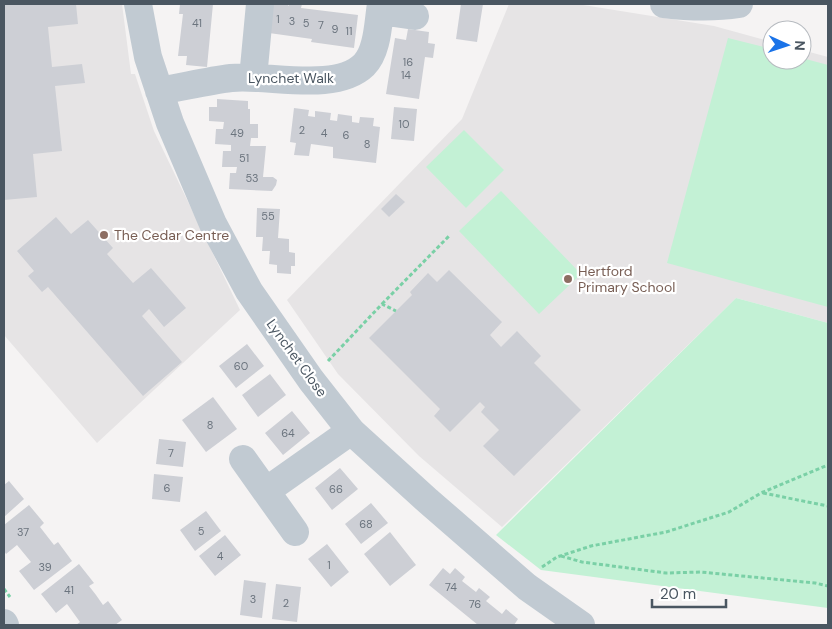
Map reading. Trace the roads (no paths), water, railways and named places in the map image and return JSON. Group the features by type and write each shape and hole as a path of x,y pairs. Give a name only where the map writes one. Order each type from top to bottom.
{"street":[{"name":"Lynchet Close","path":"138,4 148,56 170,123 190,172 226,250 249,291 311,380 351,431 527,587 580,625"},
{"path":"253,78 260,4"},
{"path":"664,4 688,7 716,7 739,4"},
{"name":"Lynchet Walk","path":"159,91 232,78 325,80 342,78 352,74 365,64 371,55 380,8 415,16"},
{"path":"266,491 351,431"},
{"path":"243,459 295,532"}],"place":[{"name":"The Cedar Centre","path":"104,235"},
{"name":"Hertford Primary School","path":"568,279"}]}
